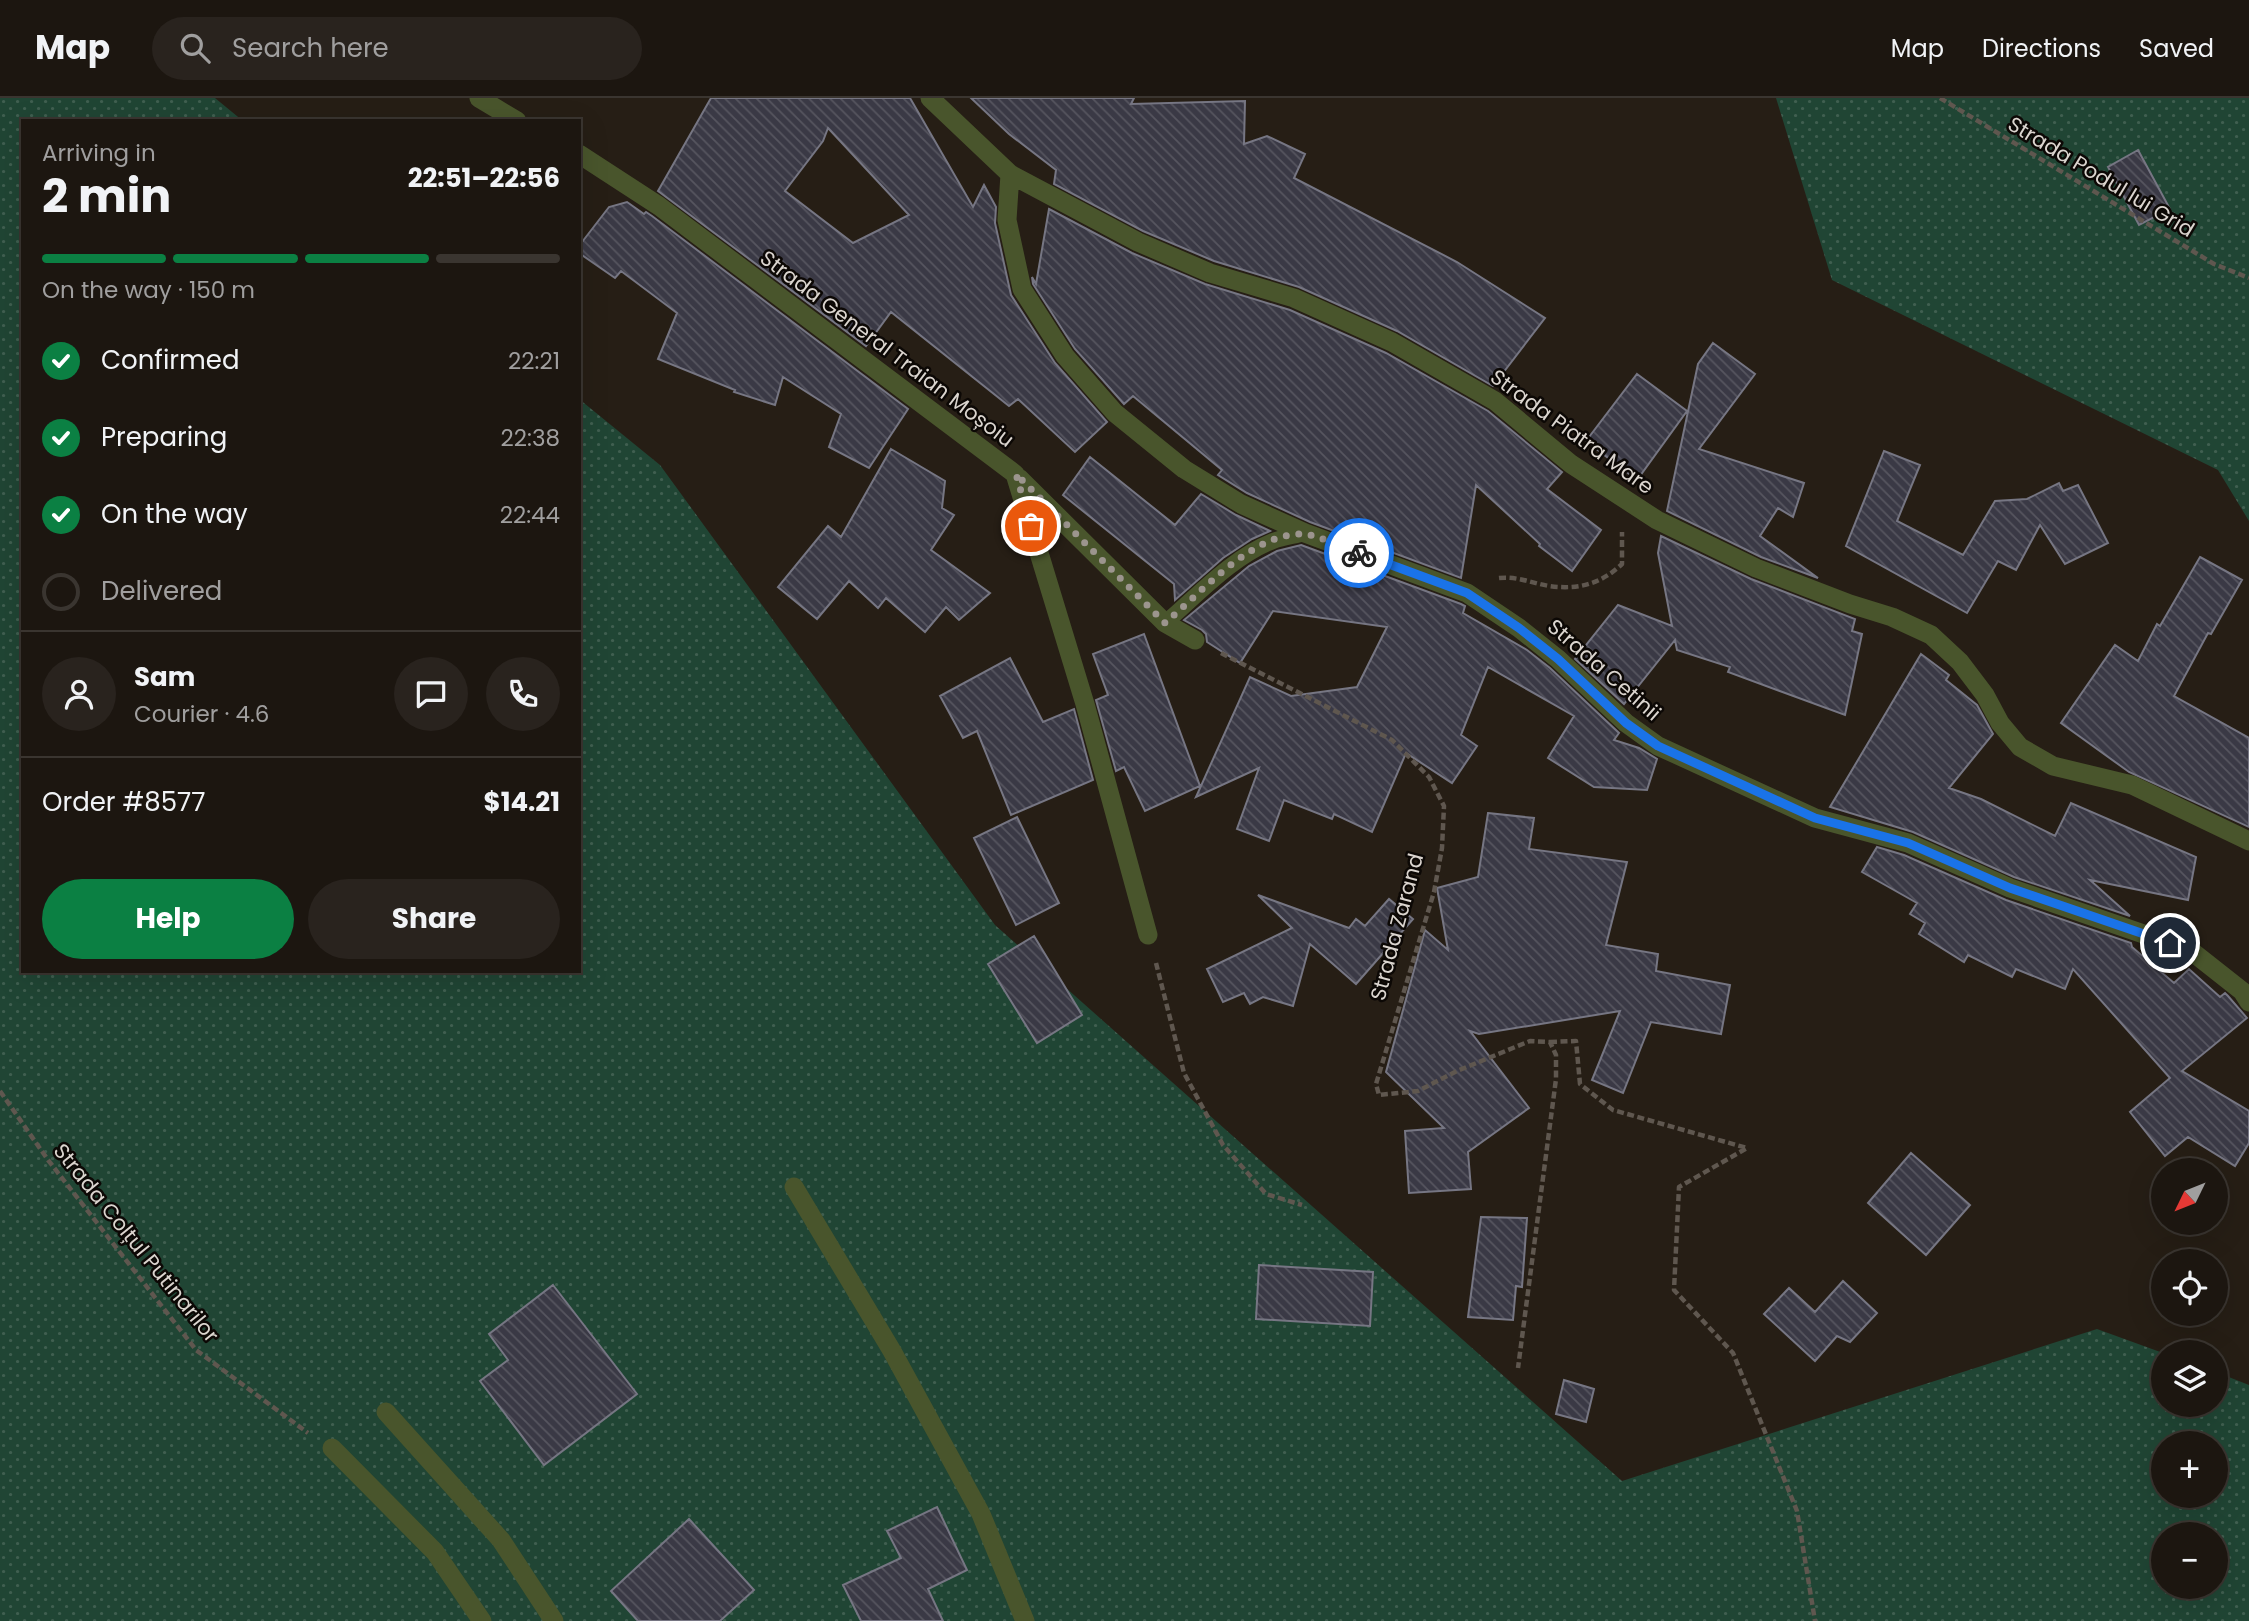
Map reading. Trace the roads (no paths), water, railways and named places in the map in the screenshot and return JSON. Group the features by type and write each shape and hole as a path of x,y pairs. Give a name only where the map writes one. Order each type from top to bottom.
{"street":[{"path":"479,98 514,119"},
{"name":"Strada Piatra Mare","path":"930,98 1010,174 1138,242 1210,273 1294,298 1392,342 1495,401 1571,464 1657,520 1756,568 1892,617 1931,635 1960,662 1985,695 2000,723 2020,747 2053,766 2133,785 2249,841"},
{"name":"Strada General Traian Moșoiu","path":"581,155 659,206 1016,474 1085,704 1148,935"},
{"name":"Strada Cetinii","path":"1010,174 1007,220 1022,289 1065,356 1115,413 1184,470 1241,504 1305,533 1467,593 1548,651 1626,723 1658,746 1815,818 1908,843 2010,888 2190,950 2242,992 2249,1002"},
{"path":"1016,474 1165,623 1195,640"},
{"path":"794,1187 892,1351 981,1514 1025,1621"},
{"path":"386,1412 501,1540 554,1621"},
{"path":"332,1448 435,1552 482,1621"}],"lane":[{"path":"1165,623 1246,555 1276,539 1305,533"}]}
